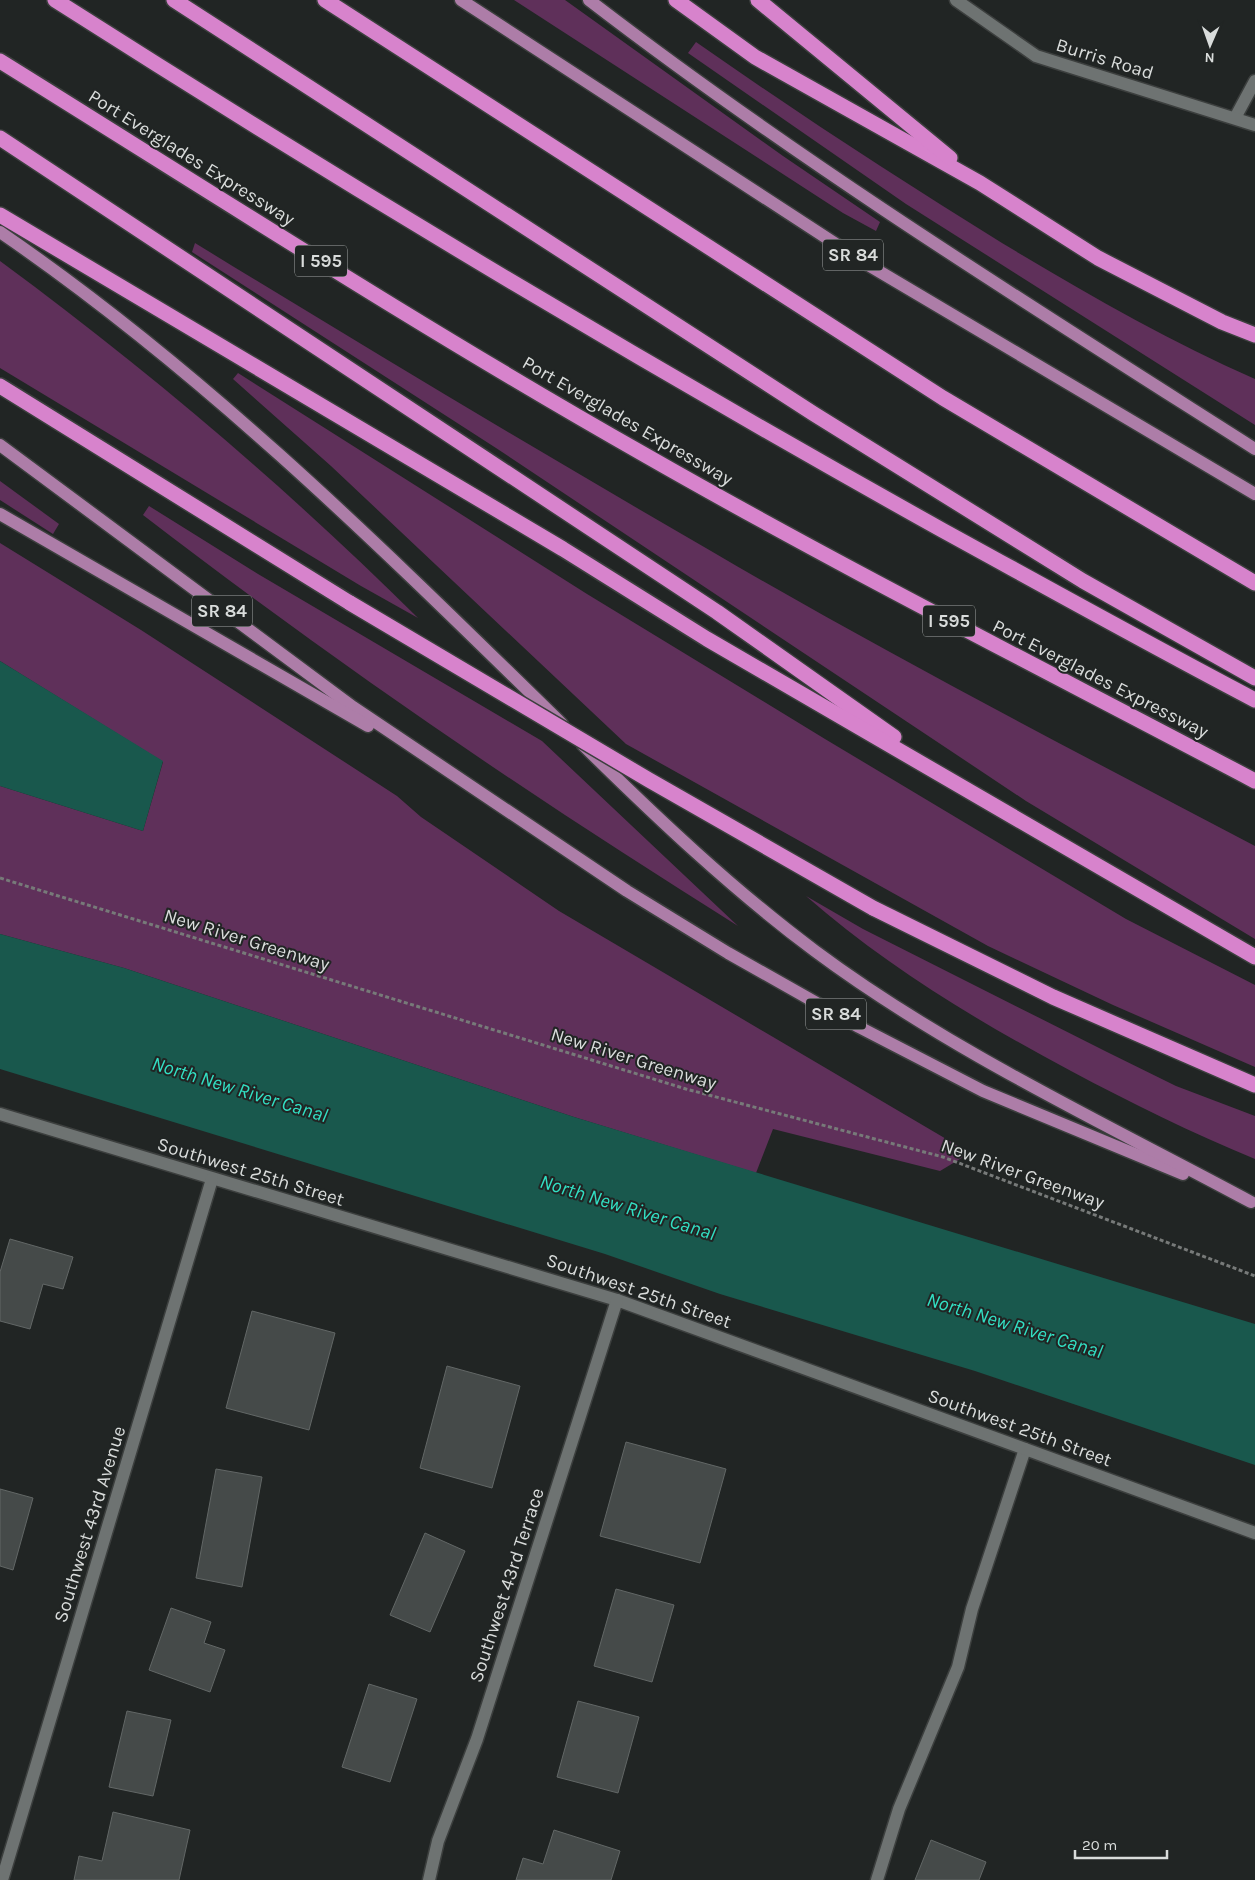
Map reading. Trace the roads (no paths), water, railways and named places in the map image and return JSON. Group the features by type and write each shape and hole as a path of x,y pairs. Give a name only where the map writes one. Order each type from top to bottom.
{"highway":[{"path":"55,0 534,296 832,469 1255,700"},
{"path":"174,0 814,414 1082,581 1255,678"},
{"path":"676,0 755,57 980,183 1098,258 1222,322 1255,335"},
{"path":"758,0 980,183"},
{"path":"329,2 749,275 943,398 1255,582"},
{"name":"Port Everglades Expressway","path":"0,61 353,282 645,455 964,630 1255,781"},
{"path":"0,138 717,612 977,796"},
{"path":"0,215 563,549 707,639 1255,958"},
{"path":"0,386 350,603 649,780 873,908 1053,997 1255,1085"}],"main road":[{"name":"SR 84","path":"461,0 866,262 1255,494"},
{"path":"588,0 665,59 856,191 1255,450"},
{"path":"0,232 130,330 299,472 382,548 665,825 741,892 816,951 891,1004 993,1064 1253,1203"},
{"name":"SR 84","path":"0,445 353,707 448,773 627,891 728,953 859,1027 983,1091 1253,1203"},
{"path":"0,514 448,773"}],"street":[{"name":"Burris Road","path":"956,0 1036,56 1255,125"},
{"path":"1234,118 1255,81"},
{"name":"Southwest 25th Street","path":"0,1114 212,1180 617,1300 1255,1533"},
{"name":"Southwest 43rd Avenue","path":"2,1880 212,1180"},
{"name":"Southwest 43rd Terrace","path":"429,1880 438,1841 477,1739 617,1300"},
{"path":"877,1880 899,1809 958,1668 972,1609 1025,1449"}],"water":[{"path":"0,661 163,761 143,831 0,786"},
{"name":"North New River Canal","path":"0,934 124,968 574,1117 1255,1324 1255,1465 975,1371 720,1294 605,1254 0,1069"}]}
